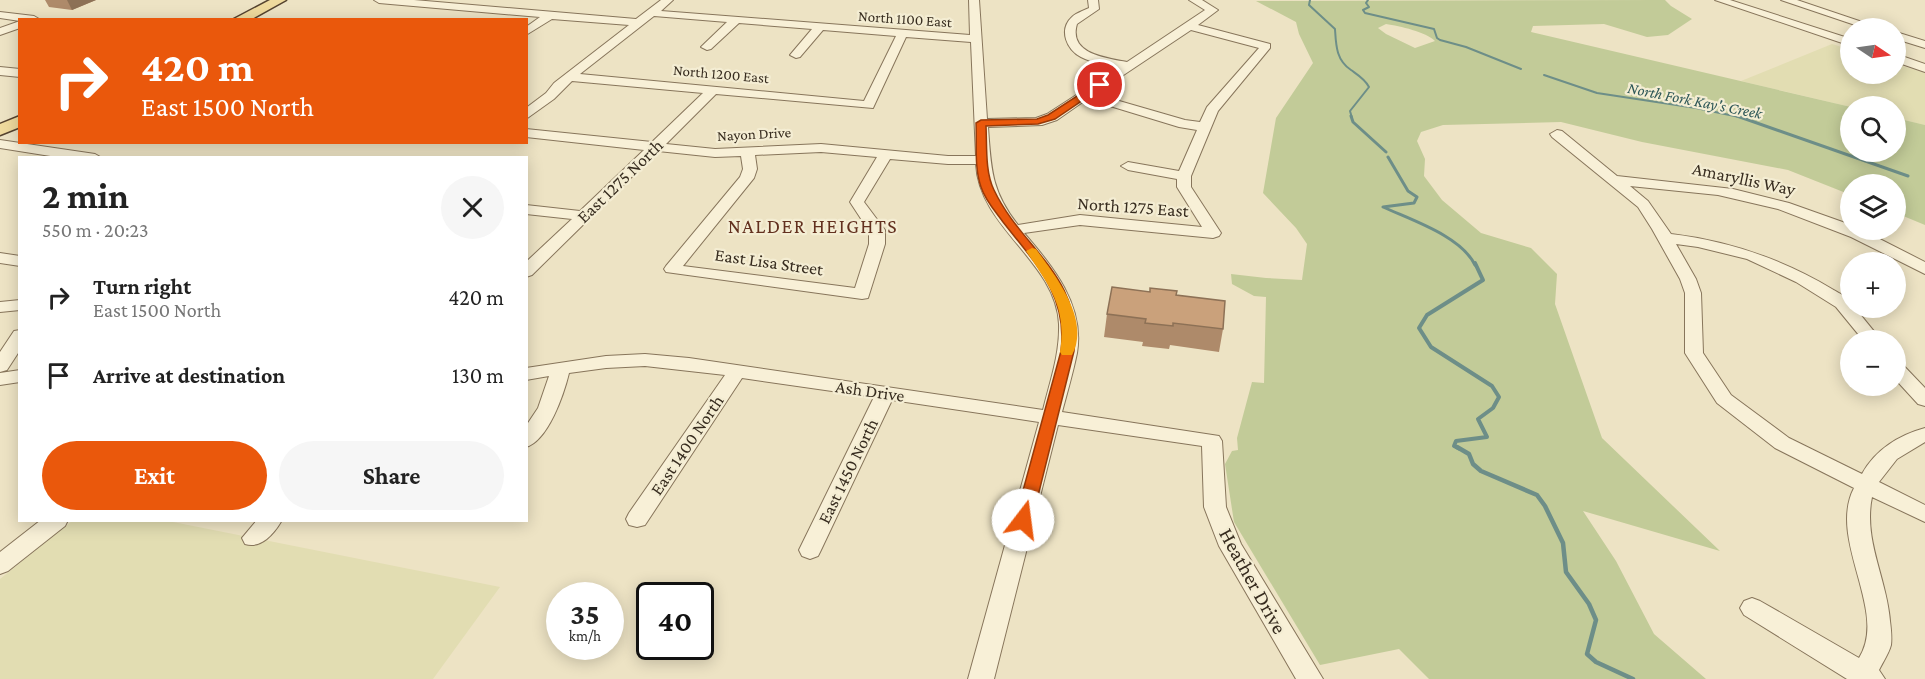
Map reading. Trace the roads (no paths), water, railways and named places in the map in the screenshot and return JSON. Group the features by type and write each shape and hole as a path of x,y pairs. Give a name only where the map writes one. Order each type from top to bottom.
{"main road":[{"path":"242,18 280,0"},
{"path":"0,130 18,122"}],"street":[{"path":"379,0 639,23"},
{"path":"528,113 570,76 668,0"},
{"path":"974,0 983,159 987,188 1015,231 1048,272 1061,293 1070,333 1068,351 981,679"},
{"path":"1093,0 1094,9 1071,22 1069,27 1073,47 1078,52 1128,66"},
{"path":"981,123 1038,122 1052,117 1213,10 1194,0"},
{"path":"1720,0 1840,39"},
{"path":"1786,0 1843,18"},
{"name":"North 1100 East","path":"651,13 976,39"},
{"path":"0,15 25,18"},
{"path":"528,31 550,15"},
{"path":"707,47 736,20"},
{"path":"0,32 18,25"},
{"path":"1128,166 1184,176 1212,110 1266,46 1190,26"},
{"path":"796,55 820,27"},
{"name":"North 1200 East","path":"570,76 868,105 902,34"},
{"path":"1906,38 1925,45"},
{"path":"1906,57 1925,53"},
{"path":"1906,61 1925,68"},
{"path":"0,71 18,73"},
{"name":"East 1275 North","path":"528,270 713,90"},
{"path":"1086,95 1205,128"},
{"name":"Nayon Drive","path":"528,133 715,153 821,148 948,160 983,159"},
{"path":"1557,134 1643,204 1666,238 1693,293 1694,352 1724,399 1782,443 1925,514"},
{"path":"0,144 81,156"},
{"name":"East Lisa Street","path":"748,153 750,169 747,178 672,269 862,294 877,244 878,230 862,212 857,202 886,154"},
{"name":"North 1275 East","path":"1015,231 1080,220 1213,233 1184,187 1184,176"},
{"name":"Amaryllis Way","path":"1614,180 1687,186 1773,202 1864,236 1925,269"},
{"path":"528,209 584,216"},
{"path":"1666,238 1698,242 1753,256 1802,278 1842,303 1864,330"},
{"path":"0,258 18,261"},
{"path":"0,308 18,305"},
{"path":"0,366 18,338"},
{"name":"Ash Drive","path":"528,374 606,362 645,360 737,371 1212,441"},
{"path":"528,438 542,422 553,399 560,370"},
{"name":"East 1400 North","path":"637,519 737,371"},
{"path":"0,379 18,376"},
{"path":"1906,380 1925,400"},
{"name":"East 1450 North","path":"810,550 886,393"},
{"path":"1752,608 1865,677 1878,646 1878,606 1860,549 1859,502 1865,484 1876,467 1895,450 1925,435"},
{"name":"Heather Drive","path":"1212,441 1215,507 1230,546 1310,679"},
{"path":"0,565 54,522"},
{"path":"254,538 270,522"}],"waterway":[{"path":"1310,0 1309,5 1335,29 1338,52 1342,62 1369,87 1350,111 1352,118"},
{"name":"North Fork Kay's Creek","path":"1368,0 1366,3 1369,7 1363,10 1365,13 1434,29 1440,40 1466,47 1521,69"},
{"name":"North Fork Kay's Creek","path":"1544,75 1597,93 1741,117"},
{"path":"1351,116 1353,122 1386,152"},
{"name":"North Fork Kay's Creek","path":"1737,116 1741,117"},
{"name":"North Fork Kay's Creek","path":"1741,117 1908,176"},
{"path":"1388,157 1408,191 1417,197 1414,203 1383,207 1447,237 1459,246 1475,265"},
{"path":"1460,449 1454,446 1456,441 1487,437 1478,419 1493,408 1499,397 1492,386 1431,347 1419,328 1427,315 1483,280 1475,263"},
{"path":"1457,447 1469,454 1473,464 1481,471 1537,495 1563,543 1566,572 1589,604 1596,620 1587,654 1596,662 1633,679"}],"district":[{"name":"NALDER HEIGHTS","path":"813,226"}]}
